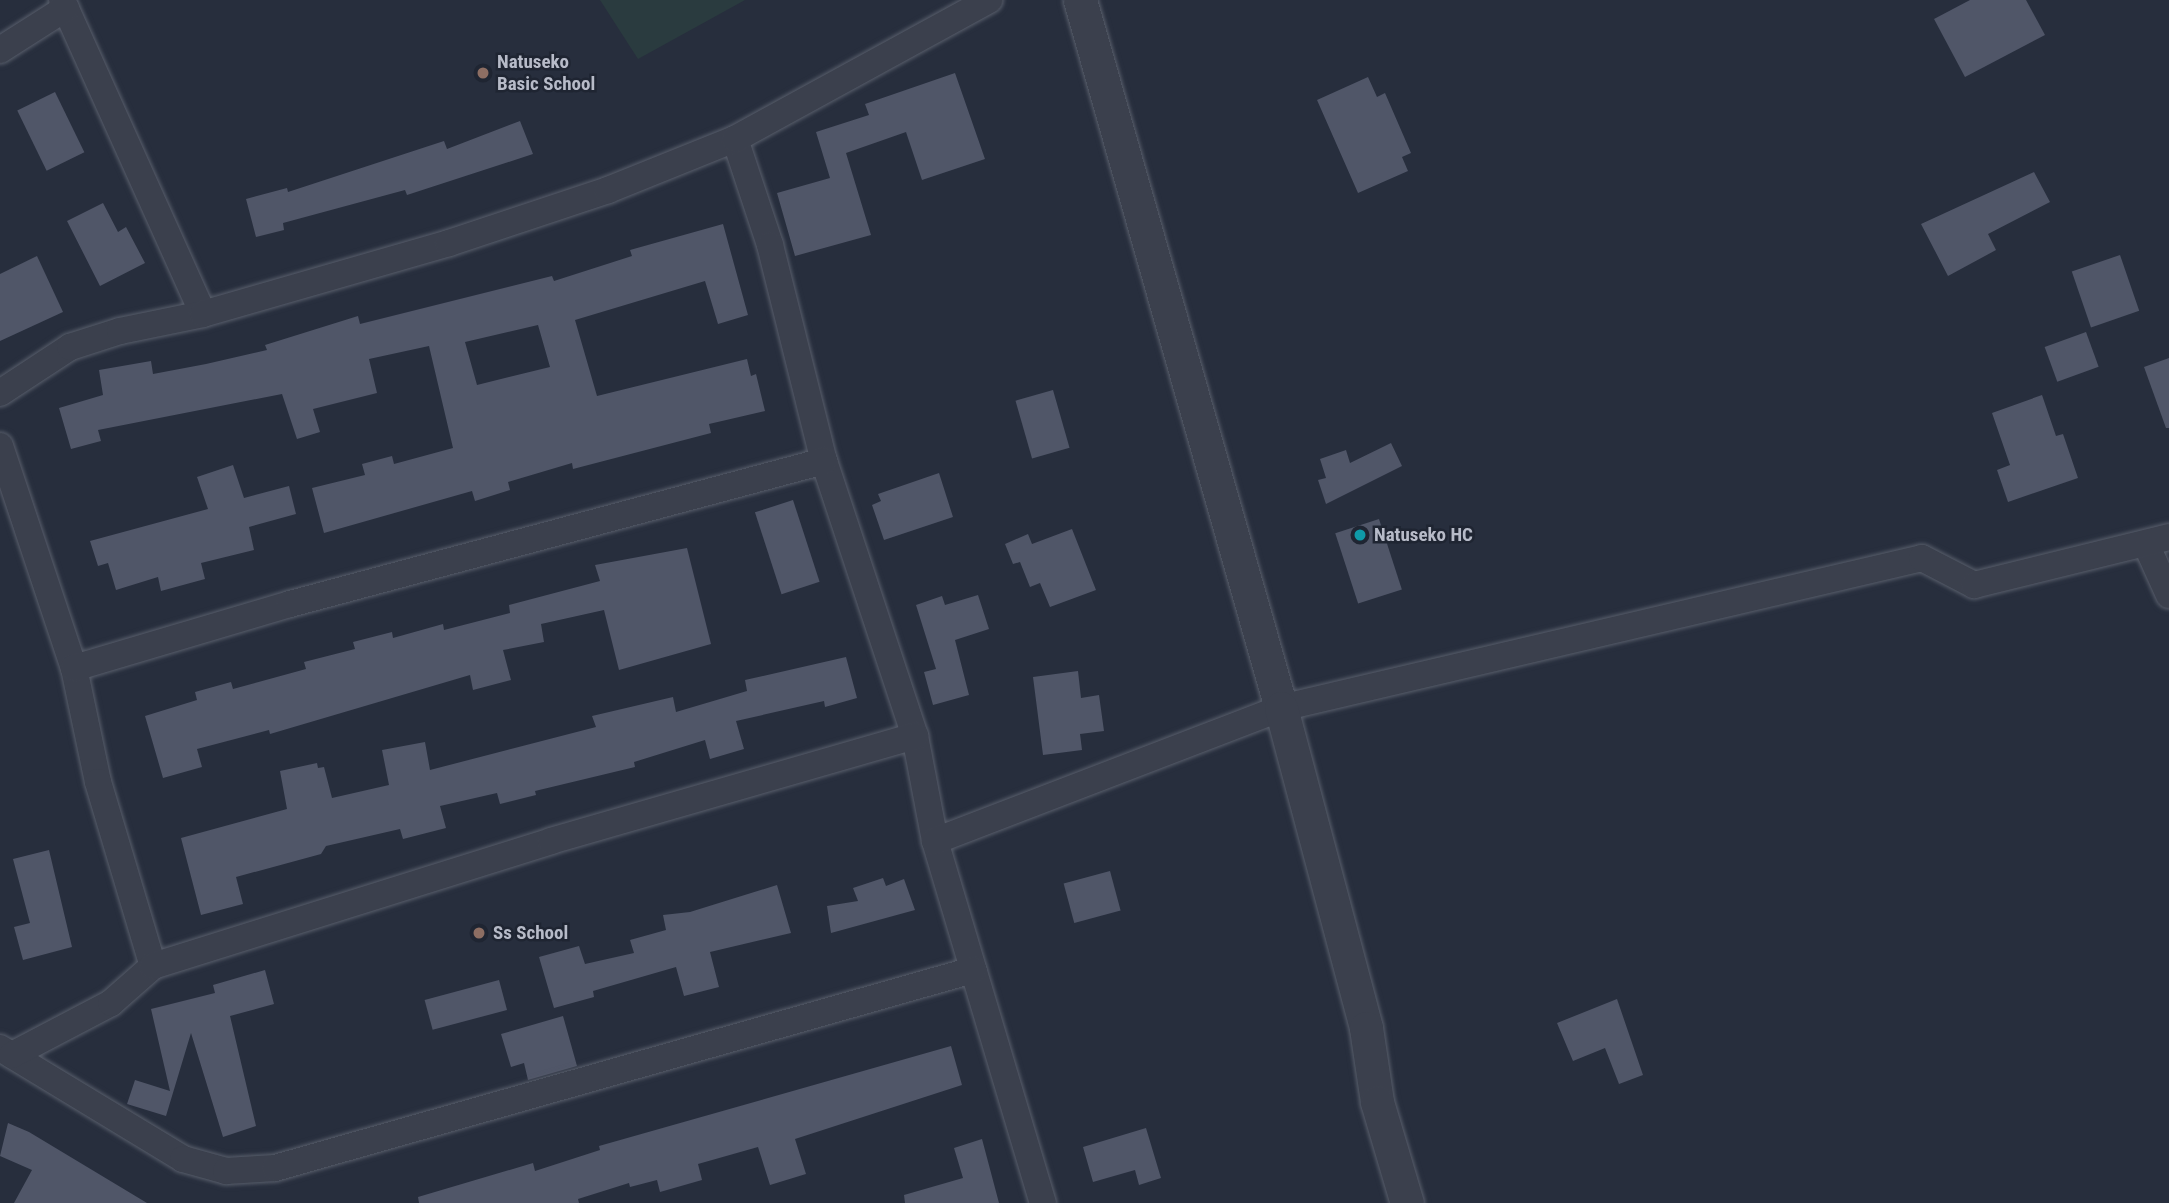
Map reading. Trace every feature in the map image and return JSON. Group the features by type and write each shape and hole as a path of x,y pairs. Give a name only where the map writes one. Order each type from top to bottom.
{"street":[{"path":"0,393 70,347 120,331 203,314 463,239 608,190 735,139 989,0"},
{"path":"1080,0 1281,708 1366,1028 1377,1101 1407,1203"},
{"path":"0,50 64,4 203,314"},
{"path":"735,139 770,246 824,461 915,736 935,841 1043,1203"},
{"path":"0,446 74,668 98,782 153,966"},
{"path":"74,668 328,593 824,461"},
{"path":"935,841 1281,708 1922,558 1974,585 2157,540 2169,595"},
{"path":"6,1052 111,1003 153,966 551,841 915,736"},
{"path":"6,1052 183,1159 226,1171 275,1168 973,970"}],"shaded area":[{"path":"600,0 745,0 638,59"}],"building":[{"path":"1970,0 2026,0 2045,35 1965,77 1934,19"},
{"path":"955,73 985,159 922,180 906,132 846,153 871,235 795,256 777,193 830,178 816,132 869,115 865,104"},
{"path":"1368,77 1377,97 1385,93 1411,153 1402,157 1408,171 1358,193 1317,100"},
{"path":"55,92 84,152 47,171 17,110"},
{"path":"520,121 533,154 407,195 405,190 283,223 284,230 256,237 246,199 287,188 288,192 444,141 447,149"},
{"path":"2034,172 2050,202 1988,234 1996,250 1948,276 1921,224"},
{"path":"103,203 118,232 126,227 145,263 100,286 67,221"},
{"path":"723,224 748,315 718,324 705,281 575,320 597,396 747,359 751,376 756,374 765,411 709,424 711,433 573,469 572,463 508,482 510,490 475,501 472,491 324,533 312,488 365,475 362,464 392,456 394,464 453,448 429,346 369,359 377,393 313,409 320,432 297,439 282,394 98,430 101,441 71,449 59,408 103,395 99,370 151,361 153,374 206,364 267,350 265,345 358,316 360,324 552,276 554,281 632,256 630,250","holes":["538,325 550,367 477,385 465,342"]},
{"path":"2120,255 2139,311 2091,327 2072,272"},
{"path":"37,256 63,312 0,341 0,274"},
{"path":"2086,332 2099,367 2057,382 2045,347"},
{"path":"2169,358 2169,428 2166,428 2144,367"},
{"path":"1053,390 1070,448 1032,458 1016,401"},
{"path":"2042,395 2056,436 2063,434 2078,478 2008,502 1997,470 2010,465 1992,413"},
{"path":"1391,443 1402,466 1326,504 1318,480 1326,478 1320,459 1346,450 1350,463"},
{"path":"233,465 244,498 289,486 296,514 249,527 254,550 201,563 205,579 161,591 158,577 116,590 108,563 98,566 90,541 208,509 197,477"},
{"path":"939,473 953,517 884,540 872,505 881,501 878,494"},
{"path":"793,500 820,582 782,594 755,512"},
{"path":"1379,519 1402,589 1358,604 1335,533"},
{"path":"1072,529 1096,590 1050,607 1040,583 1030,587 1020,562 1013,564 1005,544 1028,534 1032,544"},
{"path":"687,548 711,644 619,670 604,610 541,624 544,642 503,650 511,680 473,690 470,675 270,734 269,730 197,749 202,767 163,778 145,716 197,700 195,692 231,682 233,689 306,669 304,662 355,649 353,642 392,632 393,638 443,624 444,630 510,613 509,605 600,581 595,565"},
{"path":"978,595 989,629 955,640 969,695 933,705 924,672 936,669 916,605 942,596 945,605"},
{"path":"846,657 857,698 825,707 824,701 736,721 744,749 710,759 705,740 634,762 635,767 535,791 536,795 500,804 497,793 440,806 446,828 403,839 400,829 326,846 321,854 236,877 243,904 201,915 181,838 287,809 280,771 317,763 318,768 324,767 332,798 389,785 382,750 425,742 430,770 596,727 592,716 673,697 676,712 747,691 745,680"},
{"path":"1078,671 1081,698 1099,695 1104,731 1080,734 1082,750 1043,755 1033,677"},
{"path":"49,850 72,947 23,960 14,927 30,923 13,859"},
{"path":"1110,871 1121,911 1074,923 1064,883"},
{"path":"883,878 886,886 904,879 915,910 831,933 827,906 858,901 853,888"},
{"path":"777,885 791,933 710,952 719,987 684,996 676,967 593,991 594,997 554,1008 539,957 579,946 585,964 634,953 630,940 666,930 663,915 690,912"},
{"path":"265,970 274,1004 230,1016 256,1126 223,1137 191,1033 166,1116 127,1104 135,1080 170,1091 151,1009 215,993 213,985"},
{"path":"499,980 507,1010 433,1030 425,1000"},
{"path":"1617,999 1643,1075 1619,1084 1605,1048 1573,1061 1557,1023"},
{"path":"563,1016 577,1066 528,1080 524,1063 511,1067 501,1034"},
{"path":"951,1046 962,1085 795,1139 806,1174 770,1185 758,1147 698,1164 702,1180 660,1192 657,1180 630,1187 629,1183 578,1199 579,1203 419,1203 418,1197 533,1163 535,1171 600,1150 599,1146"},
{"path":"8,1123 29,1132 147,1203 14,1203 32,1170 0,1156"},
{"path":"1146,1128 1161,1178 1139,1185 1135,1170 1093,1182 1083,1147"},
{"path":"982,1139 999,1203 905,1203 904,1195 963,1178 954,1148"}],"place":[{"name":"Natuseko Basic School","path":"483,73"},
{"name":"Natuseko HC","path":"1360,535"},
{"name":"Ss School","path":"479,933"}]}
